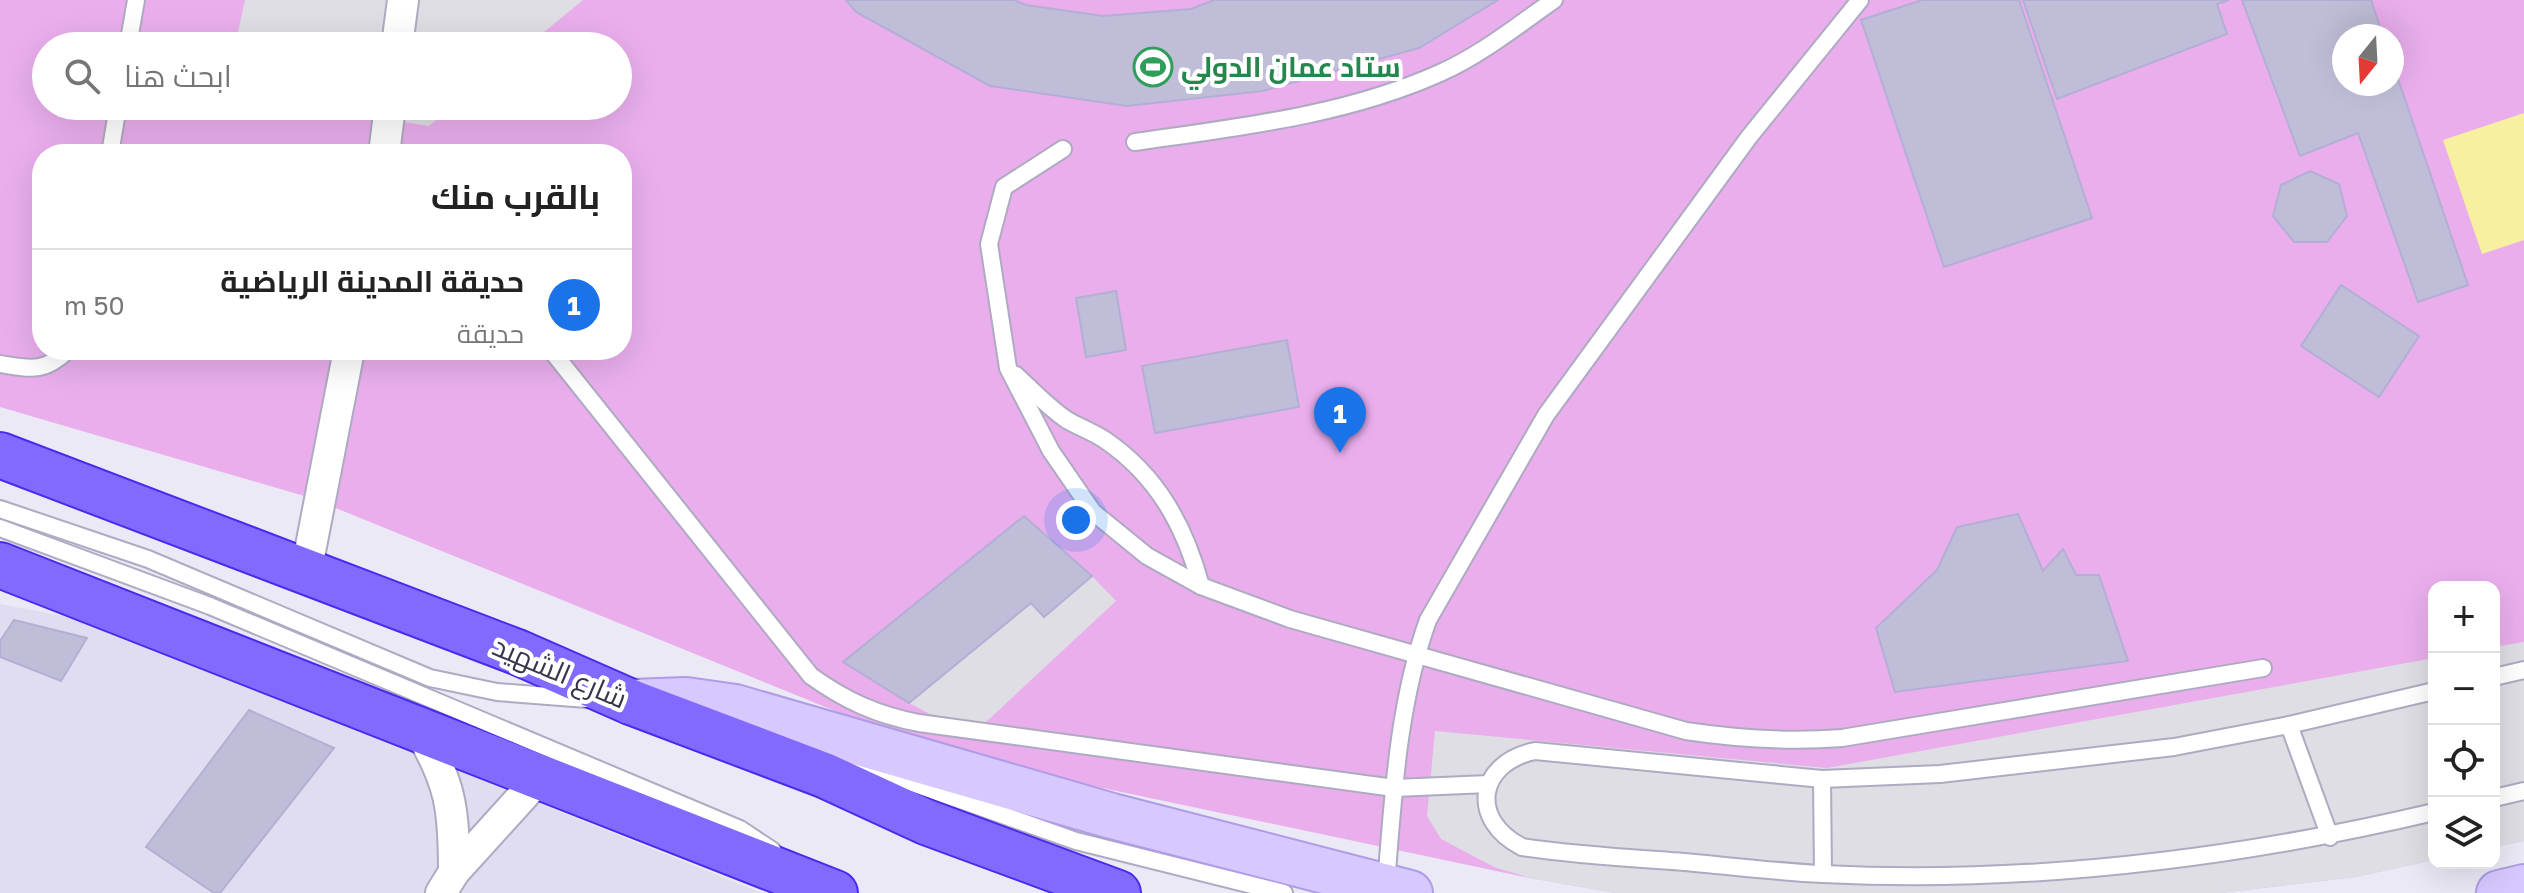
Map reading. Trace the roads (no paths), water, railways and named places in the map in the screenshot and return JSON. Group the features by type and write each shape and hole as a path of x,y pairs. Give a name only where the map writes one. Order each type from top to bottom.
{"highway":[{"name":"شارع الشهيد","path":"0,455 517,652 631,702 816,771 926,822 1118,893"},
{"path":"0,565 542,775 819,887"}],"main road":[{"path":"631,702 686,700 735,707 1112,816 1398,890"},
{"path":"2499,893 2524,887"}],"street":[{"path":"399,32 403,0"},
{"path":"389,144 390,120"},
{"path":"306,572 347,360"},
{"path":"418,728 439,762 451,800 447,882"},
{"path":"447,882 542,775"}],"lane":[{"path":"130,32 136,0"},
{"path":"1135,142 1254,125 1344,107 1442,73 1554,0"},
{"path":"1398,890 1394,788 1416,653 1428,620 1546,415 1749,137 1860,0"},
{"path":"112,144 116,120"},
{"path":"1063,149 1004,187 989,244 1008,368 1051,451 1093,512 1147,556 1201,586 1290,619 1686,731 1737,739 1789,742 1842,738 2263,668"},
{"path":"0,364 33,369 54,364 58,360"},
{"path":"559,360 811,676 843,699 882,716 919,723 1394,788 1489,784"},
{"path":"1008,368 1065,419 1105,440 1139,468 1168,503 1182,530 1201,586"},
{"path":"0,509 148,559 430,678 497,692 631,702 735,725 805,746"},
{"path":"0,528 210,606 740,829 761,841 819,887"},
{"path":"2500,676 2524,670"},
{"path":"2428,692 2289,725 2057,763 1940,774 1822,779 1535,751 1516,755 1499,767 1489,784 1486,803 1492,823 1504,838 1522,847 1823,874 1950,875 2078,869 2204,856 2330,837 2428,813"},
{"path":"2289,725 2330,837"},
{"path":"832,755 1076,841 1284,893"},
{"path":"1822,779 1823,874"},
{"path":"2498,797 2524,791"}],"place":[{"name":"ستاد عمان الدولي","path":"1153,67"},
{"name":"حديقة المدينة الرياضية","path":"1340,453"}]}
